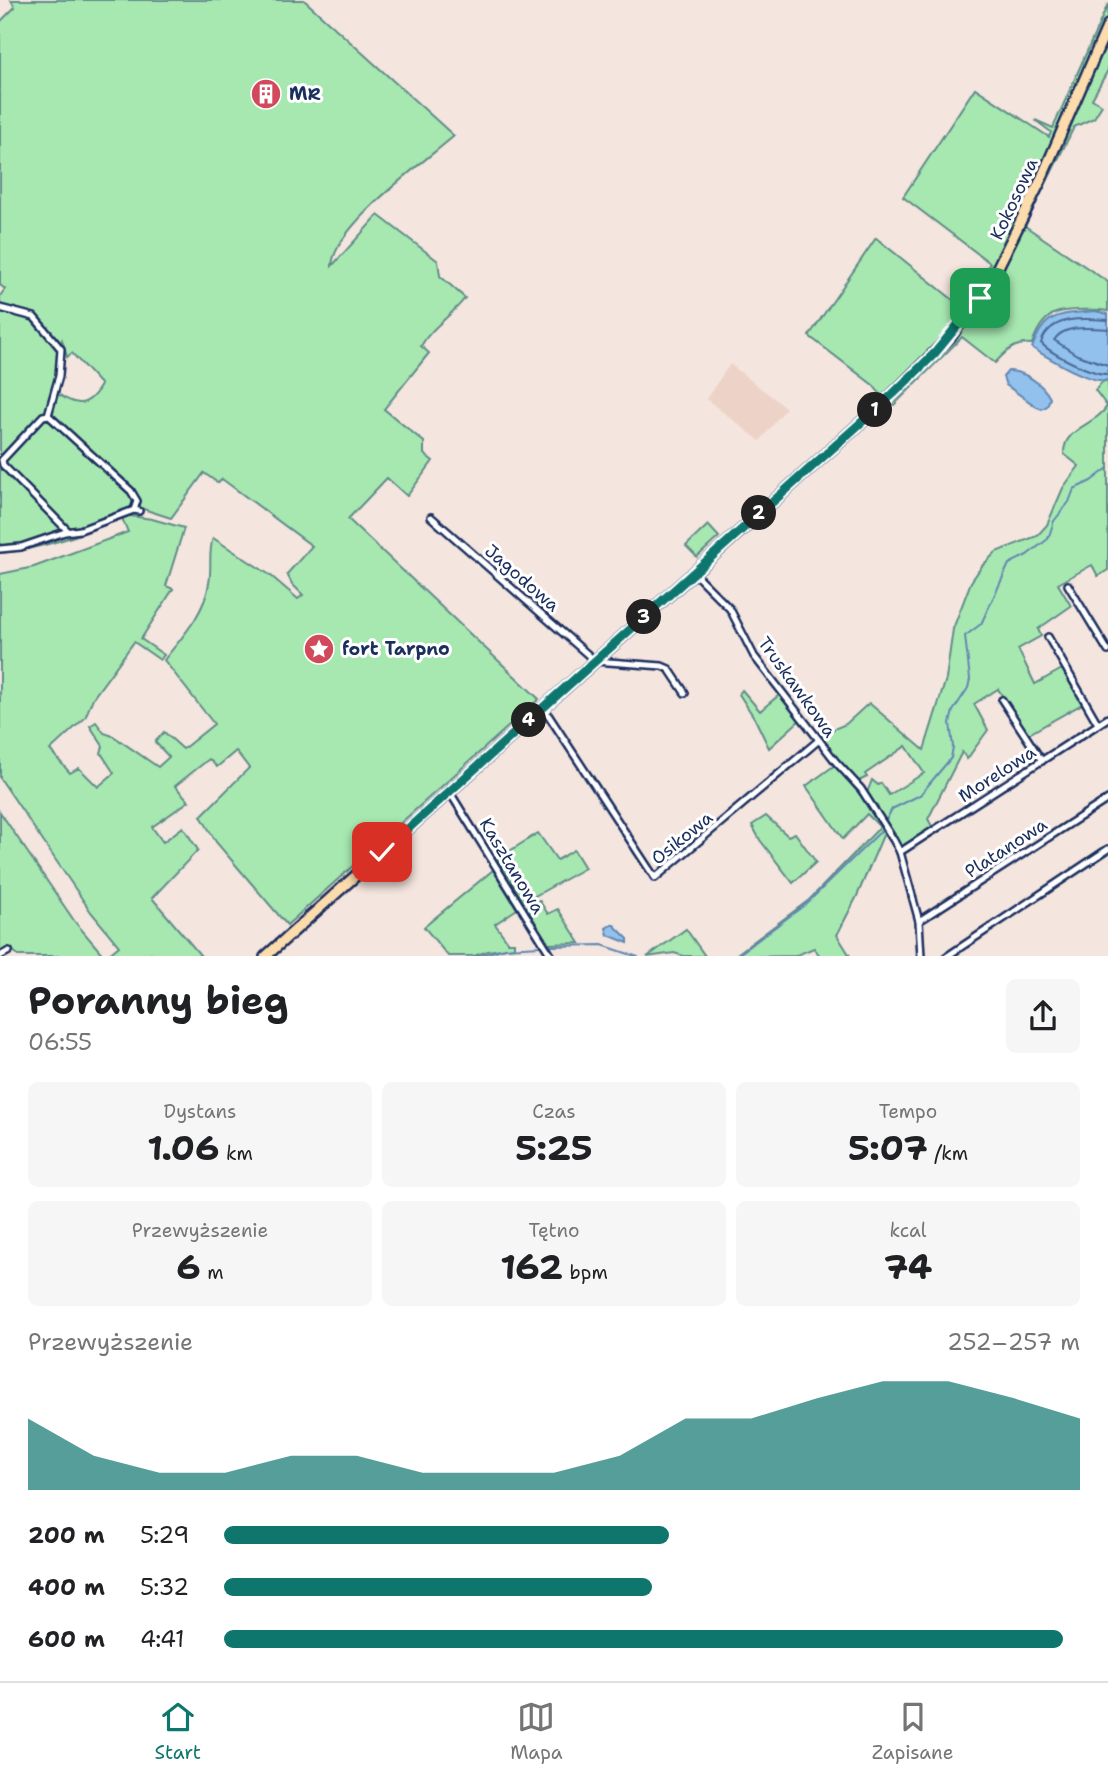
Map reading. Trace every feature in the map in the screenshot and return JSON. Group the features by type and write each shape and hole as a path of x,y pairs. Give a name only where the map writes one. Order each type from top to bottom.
{"main road":[{"name":"Kokosowa","path":"266,956 935,353 968,315 1004,258 1108,24"}],"street":[{"path":"0,308 34,317 61,349 59,376 48,415"},
{"path":"48,415 43,416 2,460 3,465 68,531"},
{"path":"0,549 22,547 136,511 136,501 131,491 48,415"},
{"name":"Jagodowa","path":"431,517 595,661"},
{"name":"Truskawkowa","path":"693,572 730,610 754,656 836,762 862,789 900,852 919,921 921,956"},
{"path":"1068,585 1108,651"},
{"path":"1048,637 1098,724"},
{"path":"595,661 662,666 669,669 685,693"},
{"path":"1002,700 1042,761"},
{"name":"Osikowa","path":"544,707 655,878 819,740"},
{"name":"Morelowa","path":"900,852 1108,718"},
{"name":"Kasztanowa","path":"449,791 551,956"},
{"name":"Platanowa","path":"919,921 1108,799"},
{"path":"948,956 1108,849"},
{"path":"0,956 9,951"}],"shaded area":[{"path":"730,364 786,408 760,441 706,399"}],"green space":[{"path":"11,0 304,0 454,136 364,214 348,232 337,250 332,266 378,215 438,261 440,276 465,298 426,339 421,346 429,353 384,409 424,442 424,454 433,461 407,496 387,478 348,519 539,699 287,925 216,842 201,816 249,768 236,751 217,767 209,759 175,786 189,801 152,827 163,842 183,827 198,850 152,898 201,956 107,956 119,946 91,912 0,778 0,574 34,567 128,532 122,518 62,540 0,553 0,296 5,289 0,285 0,22 15,7","holes":["62,340 67,357 72,353 101,385 91,399 85,402 68,400 54,391","204,473 218,483 222,479 312,546 287,574 303,595 298,599 270,575 213,538 210,578 203,604 192,624 164,660 214,724 183,749 164,732 155,742 169,757 158,767 113,736 104,733 96,722 90,726 103,746 101,753 114,773 98,787 79,768 70,773 50,750 85,718 93,698 134,642 160,660 164,655 141,639 173,589 166,586 184,528 130,516 137,507 171,518"]},
{"path":"1108,4 1108,70 1092,99 1102,105 1094,118 1074,127 1025,226 1108,282 1108,311 1056,313 1047,318 1032,344 1015,346 995,363 962,337 894,405 873,385 809,336 876,238 962,307 990,263 903,197 975,88 1049,137 1051,132 1035,120 1053,128"},
{"path":"1108,380 1108,570 1098,576 1092,565 1058,584 1071,606 1038,629 1041,636 1018,649 1035,684 1062,669 1082,704 1027,735 998,689 974,704 988,730 967,759 962,752 928,819 936,834 896,851 884,833 837,935 850,956 820,956 814,948 794,956 734,956 809,900 880,827 867,814 843,839 806,786 835,765 872,809 875,805 867,793 872,780 878,785 881,783 889,795 924,773 906,746 859,781 820,735 846,724 869,703 924,750 946,679 953,629 971,582 996,552 1037,536 1047,525 1063,488 1079,466 1064,454 1065,445 1075,432 1096,418 1107,406 1095,390"},
{"path":"708,525 719,537 697,557 686,546"},
{"path":"742,690 760,711 779,695 800,720 769,748 739,694"},
{"path":"0,812 75,922 104,956 18,956 11,948 0,954"},
{"path":"766,816 788,836 795,833 816,862 793,883 760,840 752,825"},
{"path":"538,833 557,860 574,850 585,868 524,902 497,859"},
{"path":"493,870 517,909 495,924 508,942 514,942 514,947 474,956 448,956 424,927"},
{"path":"539,900 548,914 558,909 580,943 548,944 524,908"},
{"path":"686,929 705,956 674,953 648,956"}],"water":[{"path":"1095,311 1108,314 1108,380 1081,374 1032,348 1042,327 1048,321 1063,315"},
{"path":"1008,371 1020,373 1037,383 1050,398 1047,406 1042,409 1037,407 1006,385 1003,377"},
{"path":"611,925 628,939 628,943 608,935 606,928"}],"waterway":[{"path":"885,822 892,809 920,795 951,758 953,747 950,723 953,711 968,688 970,679 965,636 981,624 1009,564 1027,555 1048,539 1054,521 1069,502 1074,489 1091,481 1108,468"},
{"path":"736,956 806,904 881,831"},
{"path":"551,946 602,945 635,956"},
{"path":"479,956 505,948 541,946"}],"place":[{"name":"MR","path":"266,94"},
{"name":"fort Tarpno","path":"319,649"}],"route":[{"path":"382,852 893,394 935,353 980,298"}]}
